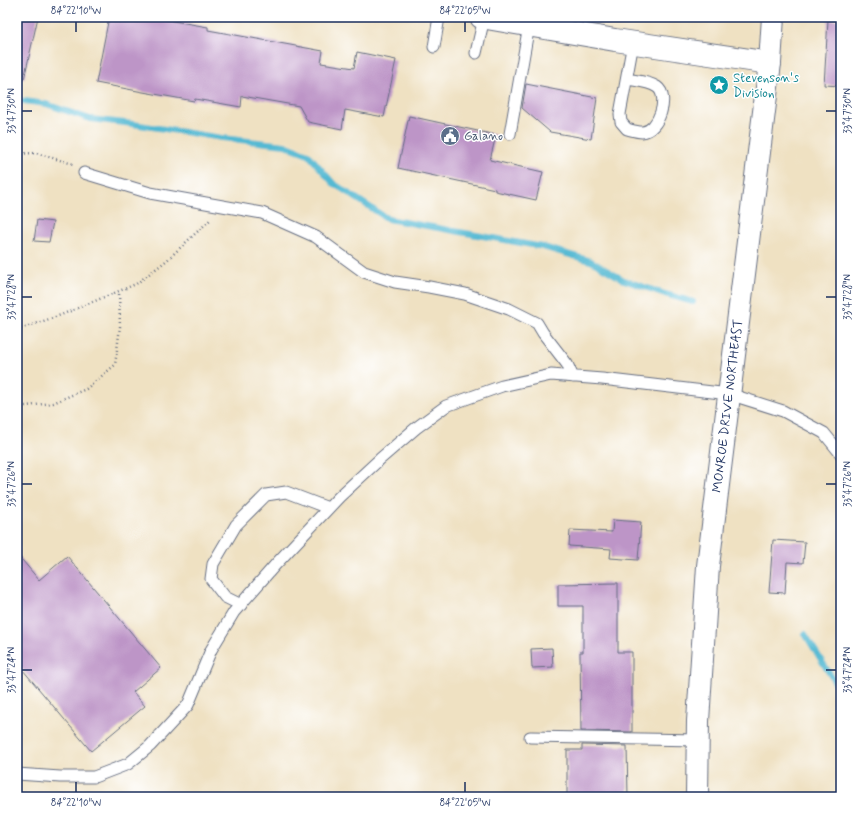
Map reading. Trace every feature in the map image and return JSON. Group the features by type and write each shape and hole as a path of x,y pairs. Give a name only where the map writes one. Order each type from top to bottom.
{"main road":[{"path":"485,17 633,43 770,63"},
{"name":"MONROE DRIVE NORTHEAST","path":"697,797 698,740 708,566 770,63 773,17"}],"lane":[{"path":"434,47 439,17"},
{"path":"476,53 485,17"},
{"path":"510,134 529,25"},
{"path":"627,79 646,82 658,87 663,97 659,118 653,127 643,132 627,129 621,122 620,114 633,43"},
{"path":"84,173 150,193 262,213 316,237 364,272 395,282 465,294 509,309 537,323 567,364 573,377"},
{"path":"17,774 60,777 94,777 128,764 150,746 188,705 211,650 234,612 276,564 339,497 416,428 446,406 502,386 551,375 729,394 783,411 824,433 841,454"},
{"path":"241,605 225,597 212,579 213,564 236,525 266,495 286,492 328,508"},
{"path":"530,737 698,740"}],"path":[{"path":"17,154 36,153 79,166 84,173"},
{"path":"17,330 61,315 136,284 166,261 225,206"},
{"path":"17,407 53,403 86,390 115,365 120,327 119,291"}],"building":[{"path":"17,17 38,17 24,79 17,79"},
{"path":"109,17 150,17 208,27 208,30 323,51 321,63 354,68 357,52 396,60 384,117 345,110 342,129 308,122 299,106 242,96 241,107 195,99 194,101 96,83"},
{"path":"828,20 841,20 841,86 824,85"},
{"path":"526,84 597,98 591,139 550,132 522,108"},
{"path":"409,116 496,135 490,160 543,172 536,200 495,191 495,189 398,168"},
{"path":"37,220 53,222 49,242 34,241"},
{"path":"613,520 641,522 638,560 610,558 611,549 569,546 570,530 612,532"},
{"path":"773,540 805,542 803,563 787,562 785,593 769,592"},
{"path":"17,554 39,580 67,556 161,668 133,692 145,706 91,751 17,663"},
{"path":"618,583 618,652 632,652 632,732 581,731 580,652 583,652 583,606 558,606 558,584"},
{"path":"552,648 553,667 532,668 531,649"},
{"path":"582,745 627,746 628,797 567,797 567,750 582,750"}],"waterway":[{"path":"17,100 46,104 90,119 222,138 285,145 308,154 333,183 388,219 543,247 591,261 624,280 693,302"},
{"path":"805,634 841,692"}],"place":[{"name":"Stevenson's Division","path":"719,85"},
{"name":"Galano","path":"450,136"}]}
